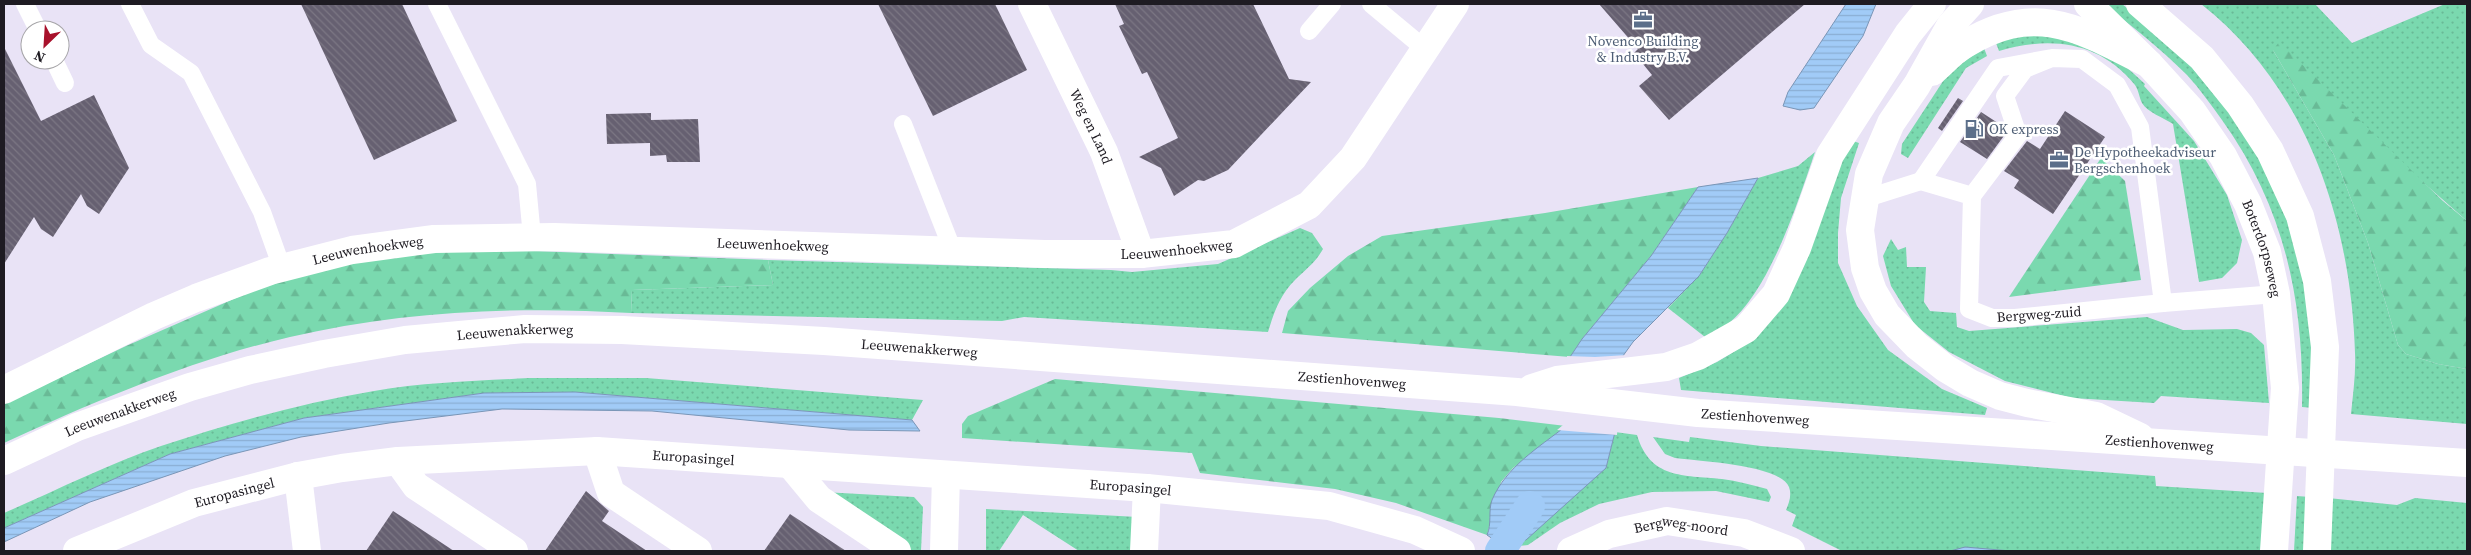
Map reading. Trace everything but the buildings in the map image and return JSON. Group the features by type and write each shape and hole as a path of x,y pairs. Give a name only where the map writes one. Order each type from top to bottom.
{"main road":[{"name":"Weg en Land","path":"1032,4 1104,152 1141,254"},
{"name":"Leeuwenhoekweg","path":"4,390 196,298 282,268 352,250 434,239 532,238 953,251 1141,254 1234,244 1309,205 1353,158 1455,4"},
{"path":"1517,392 1557,380 1666,367 1698,356 1746,328 1776,294 1798,248 1830,156 1877,80 1908,34 1932,4"},
{"path":"1970,4 1950,26 1917,85 1891,123 1869,174 1860,230 1865,268 1873,291 1888,315 1917,346 1945,368 1978,387 2027,403 2096,416 2159,443"},
{"name":"Boterdorpseweg","path":"2088,4 2149,64 2192,111 2223,156 2248,204 2267,252 2276,294 2285,388 2274,551"},
{"path":"2140,4 2202,58 2240,105 2270,151 2300,216 2317,281 2325,347 2317,551"},
{"path":"1917,85 1964,45 2006,26 2031,22 2057,23 2089,34 2149,64"},
{"name":"Leeuwenakkerweg","path":"4,461 78,427 190,387 296,360 405,340 525,329 622,330 824,341 1045,357"},
{"name":"Zestienhovenweg","path":"1045,357 1517,392 1698,414 2467,463"},
{"path":"597,451 611,492 698,551"},
{"name":"Europasingel","path":"78,551 194,503 298,476 398,461 597,451 1148,488 1329,506 1415,530 1461,551"},
{"path":"398,461 416,486 514,551"},
{"path":"790,464 819,498 897,551"},
{"path":"944,551 946,475"},
{"path":"298,476 307,551"},
{"path":"1144,551 1148,488"},
{"name":"Bergweg-noord","path":"1571,551 1609,534 1667,521 1744,533 1791,551"}],"lane":[{"path":"25,4 33,20"},
{"path":"130,4 151,45 191,73 262,212 282,268"},
{"path":"437,4 527,184 532,238"},
{"path":"1309,30 1332,4"},
{"path":"1371,4 1425,49"},
{"path":"1921,181 1998,68 2052,58 2082,59 2116,85 2140,127 2164,303"},
{"path":"1864,199 1921,181 1972,196 2018,135 2005,96 2025,69 2052,58"},
{"path":"59,70 65,83"},
{"path":"904,124 953,251"},
{"name":"Bergweg-zuid","path":"1972,196 1969,309 1992,318 2015,318 2276,294"}],"green space":[{"path":"2103,4 2122,4 2172,44 2249,135 2296,240 2315,342 2314,408 2302,407 2302,368 2299,330 2294,293 2286,257 2276,222 2244,153 2192,80 2157,47"},
{"path":"2201,4 2315,4 2352,43 2445,4 2467,4 2467,221 2273,50 2334,155 2368,243 2398,345 2406,354 2438,364 2467,369 2467,424 2351,414 2355,361 2352,304 2344,255 2332,207 2316,160 2295,116 2269,75 2238,37"},
{"path":"2022,35 2059,35 2122,63 2145,84 2144,86 2194,141 2227,195 2242,240 2237,263 2222,278 2199,282 2173,124 2144,106 2135,85 2121,70 2106,59 2090,51 2073,46 2037,44 1999,51 1996,43"},
{"path":"2279,42 2443,201 2467,221 2467,369 2438,364 2406,354 2398,345 2368,243 2334,155 2273,50"},
{"path":"1984,48 1987,56 1966,68 1908,158 1901,154 1902,144 1949,72"},
{"path":"1850,140 1859,143 1841,198 1838,263 1857,306 1888,350 1942,389 1987,408 1985,415 1681,390 1679,378 1717,362 1748,343"},
{"path":"1815,152 1781,244 1757,290 1743,309 1728,324 1705,337 1668,308 1699,276 1727,233 1758,178 1798,166"},
{"path":"2101,158 2125,181 2141,280 2009,297"},
{"path":"1698,187 1651,256 1582,339 1570,357 1282,333 1288,311 1310,288 1348,256 1382,236 1545,213"},
{"path":"1300,228 1312,233 1323,249 1314,262 1295,280 1281,298 1268,332 1024,317 1002,321 631,313 632,290 773,285 768,260 1132,272 1218,264"},
{"path":"1891,239 1898,250 1906,247 1907,267 1926,267 1924,302 1930,311 1956,313 1957,327 1969,331 2147,317 2183,330 2237,329 2251,333 2264,345 2269,403 2161,396 2154,403 2072,398 2005,381 1949,352 1915,325 1891,286 1883,256"},
{"path":"458,248 768,260 773,285 632,290 631,313 546,310 460,313 374,321 332,328 253,346 216,357 109,397 4,443 4,404 126,346 275,281 357,261"},
{"path":"529,378 646,378 923,400 912,420 575,392 484,393 304,418 170,454 4,528 4,513 101,469 141,453 240,422 320,401 393,388 451,382"},
{"path":"1055,379 1499,418 1566,426 1513,468 1501,482 1487,535 1396,503 1335,489 1200,473 1192,453 962,438 962,424 968,416"},
{"path":"1615,432 1637,435 1650,460 1670,472 1728,480 1767,489 1771,497 1769,502 1716,491 1652,492 1599,504 1560,523 1528,545 1507,547 1500,544 1606,468"},
{"path":"1653,437 1689,442 1690,437 1761,446 2155,476 2156,486 2267,493 2263,551 1842,551 1792,526 1796,515 1786,510 1790,493 1789,487 1783,480 1771,474 1738,465 1675,458 1665,454"},
{"path":"823,492 914,497 923,507 921,551 910,551"},
{"path":"2297,496 2310,497 2307,551 2294,551"},
{"path":"2328,498 2397,505 2415,498 2467,503 2467,551 2329,551"},
{"path":"986,509 1138,517 1135,551 1079,551 1023,515 999,551 986,551"}],"water":[{"path":"1846,4 1876,4 1863,36 1814,108 1800,110 1783,106 1788,92"},
{"path":"1758,178 1727,233 1699,276 1633,342 1620,360 1615,432 1606,468 1526,540 1502,540 1500,544 1487,535 1492,500 1498,488 1514,468 1566,426 1570,357 1582,339 1651,256 1698,187"},
{"path":"575,392 912,420 920,431 849,430 652,411 502,409 389,423 301,437 225,456 90,502 4,542 4,528 170,454 304,418 484,393"},
{"path":"1965,547 2011,551 1950,551"}],"pier":[{"path":"1627,355 1622,361 1617,435 1557,430 1563,425 1567,356"}],"waterway":[{"path":"1500,551 1530,506"}],"place":[{"name":"Novenco Building & Industry B.V.","path":"1643,20"},
{"name":"OK express","path":"1974,129"},
{"name":"De Hypotheekadviseur Bergschenhoek","path":"2059,160"}]}
